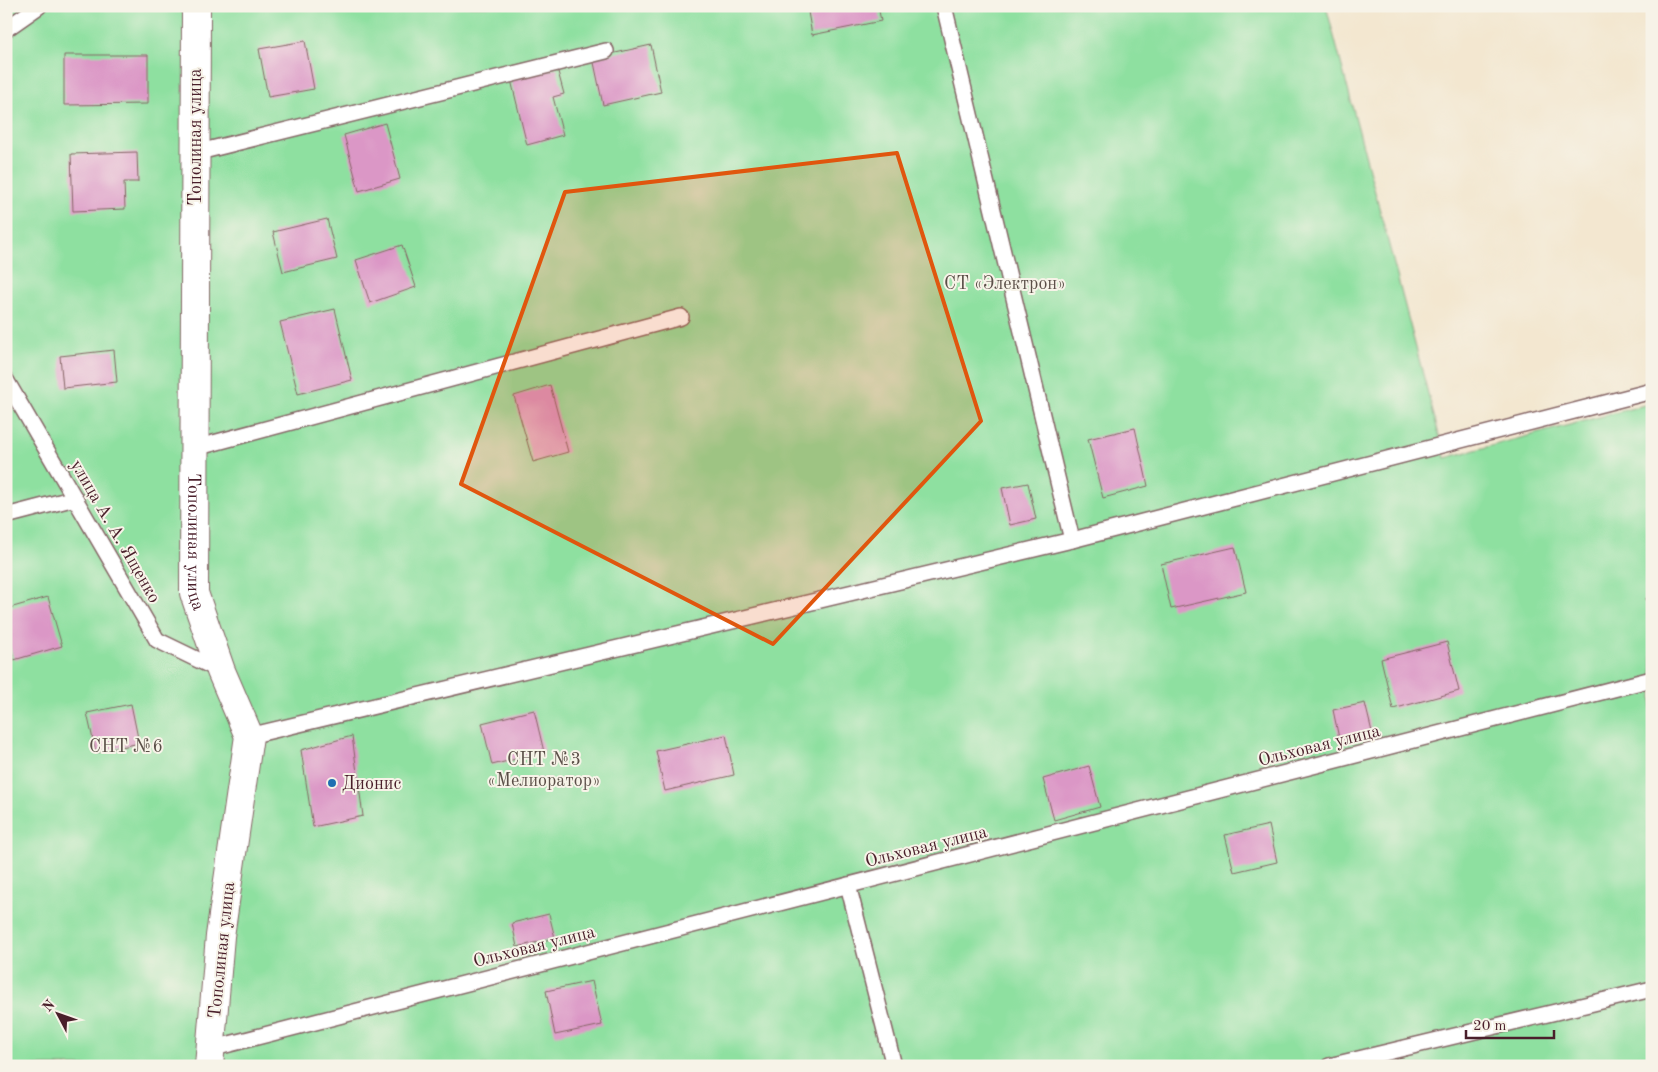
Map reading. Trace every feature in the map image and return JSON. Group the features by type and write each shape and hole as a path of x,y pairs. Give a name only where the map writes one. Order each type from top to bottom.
{"street":[{"name":"Тополиная улица","path":"196,6 194,593 221,671 249,736 220,936 210,1057"}],"lane":[{"path":"6,29 39,6"},
{"path":"944,6 1072,540"},
{"path":"195,153 606,51"},
{"path":"195,448 681,317"},
{"name":"улица А. А. Ященко","path":"6,380 157,640 221,671"},
{"path":"249,736 1072,540 1652,391"},
{"path":"6,516 75,498"},
{"name":"Ольховая улица","path":"210,1057 848,885 1652,679"},
{"path":"848,885 894,1066"},
{"path":"1329,1066 1652,989"}],"highlighted area":[{"path":"897,153 981,421 773,644 461,484 565,192"}],"green space":[{"name":"СНТ №3 «Мелиоратор»","path":"6,6 1326,6 1445,458 1652,403 1652,1066 6,1066"}],"building":[{"path":"807,6 878,6 881,21 812,35"},
{"path":"305,41 314,89 268,97 259,49"},
{"path":"651,45 661,92 603,105 593,58"},
{"path":"64,55 148,55 148,104 64,105"},
{"path":"557,68 564,94 553,97 563,135 527,145 511,80"},
{"path":"385,123 400,179 359,191 344,135"},
{"path":"137,152 138,182 124,182 125,209 73,211 71,154"},
{"path":"327,219 337,259 283,272 273,232"},
{"path":"402,245 416,287 370,303 356,260"},
{"path":"335,309 352,380 298,394 280,322"},
{"path":"114,350 117,382 63,388 60,356"},
{"path":"550,385 568,452 533,462 514,396"},
{"path":"1135,428 1148,486 1103,498 1088,439"},
{"path":"1028,483 1036,519 1010,525 1002,488"},
{"path":"1235,547 1246,592 1171,609 1161,564"},
{"path":"48,597 62,646 14,660 6,634 6,609"},
{"path":"1652,597 1652,630 1651,630 1646,598"},
{"path":"1447,642 1459,691 1393,709 1381,659"},
{"path":"1365,703 1373,736 1340,743 1333,710"},
{"path":"131,704 139,743 96,753 87,713"},
{"path":"534,710 544,752 492,765 482,723"},
{"path":"726,735 734,775 665,791 656,751"},
{"name":"Дионис","path":"352,736 363,816 313,827 301,750"},
{"path":"1089,766 1100,807 1054,820 1043,779"},
{"path":"1269,825 1277,862 1234,872 1225,835"},
{"path":"549,914 555,938 517,947 512,923"},
{"path":"592,981 602,1025 555,1035 546,991"}],"place":[{"name":"Дионис","path":"332,783"}],"park label":[{"name":"СТ «Электрон»","path":"1005,283"},
{"name":"СНТ №6","path":"126,746"}]}
